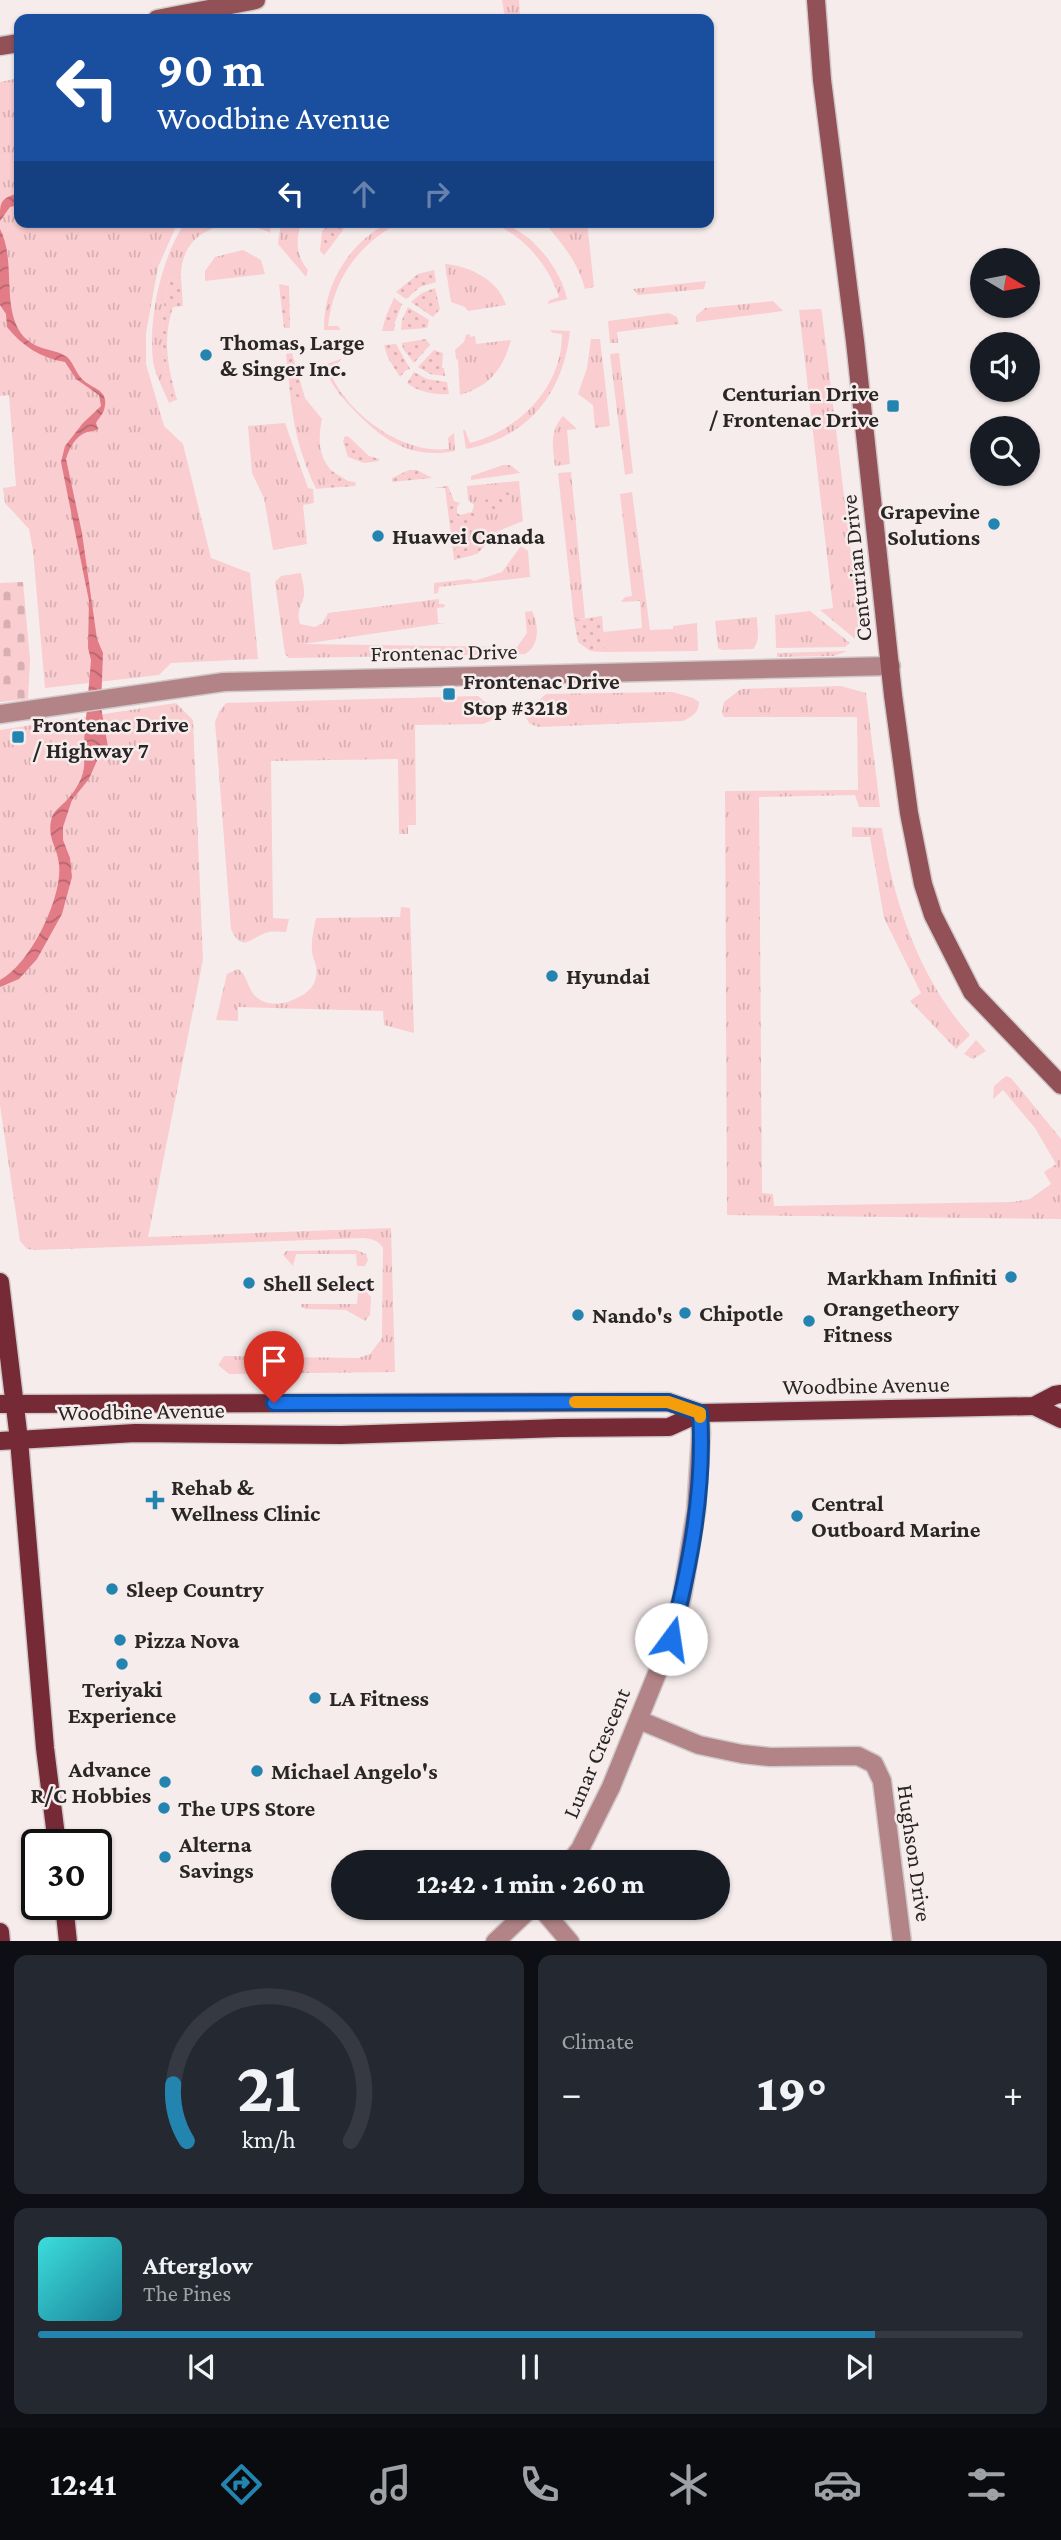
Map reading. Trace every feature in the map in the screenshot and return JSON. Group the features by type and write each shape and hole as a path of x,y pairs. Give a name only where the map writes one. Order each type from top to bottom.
{"main road":[{"path":"0,1282 7,1404 19,1440 45,1748 55,1829"},
{"name":"Woodbine Avenue","path":"7,1404 668,1402 700,1413 1034,1406 1061,1394"},
{"name":"Woodbine Avenue","path":"1034,1406 1061,1419"},
{"name":"Woodbine Avenue","path":"0,1441 135,1433 341,1435 669,1427 700,1413"},
{"path":"66,1920 68,1941"},
{"path":"0,1932 1,1941"}],"street":[{"path":"184,14 256,0"},
{"name":"Centurian Drive","path":"816,0 822,80 843,238 891,666 909,813 923,884 933,915 972,992 1061,1085"},
{"name":"Frontenac Drive","path":"0,714 224,682 891,666"},
{"name":"Lunar Crescent","path":"579,1850 605,1800 671,1639 682,1597 696,1511 700,1413"},
{"name":"Hughson Drive","path":"639,1720 690,1742 742,1754 858,1756 874,1764 881,1781 902,1941"},
{"path":"495,1941 518,1920"},
{"path":"552,1920 570,1941"}],"green space":[{"path":"502,0 519,0 520,14 504,14"},
{"path":"14,79 14,228 175,228 158,267 146,333 146,364 164,426 183,444 211,558 250,573 258,659 171,663 159,675 45,688 29,529 5,503 3,488 16,486 9,395 0,396 0,82"},
{"path":"182,228 218,228 199,237 189,247 183,260 181,277 169,280 163,310 162,340 165,371 173,401 169,403 153,361 152,327 158,290"},
{"path":"258,228 271,228 270,233"},
{"path":"280,228 300,228 298,247 308,270 306,277 278,244"},
{"path":"325,228 344,228 324,255 320,251 322,231"},
{"path":"391,228 361,252 342,278 328,326 338,326 341,330 324,330 328,297 341,267 362,241 375,231"},
{"path":"502,228 516,229 539,248 557,273 567,299 547,304 559,297 554,285 533,252"},
{"path":"549,228 588,228 594,287 585,289 574,261"},
{"path":"243,250 261,260 265,274 205,281 205,271 215,257"},
{"path":"445,264 482,276 497,288 506,305 468,311 465,307 451,302"},
{"path":"434,270 436,282 420,287 406,299 396,292 418,274"},
{"path":"181,277 183,306 173,307 167,342 177,400 173,401 165,371 162,325 169,280"},
{"path":"706,281 704,289 638,295 633,289"},
{"path":"279,284 289,286 290,328 284,328"},
{"path":"435,288 440,309 433,317 411,302 422,293"},
{"path":"394,298 402,304 394,331 382,331 386,316"},
{"path":"773,301 783,311 696,322 696,316 705,308"},
{"path":"408,307 429,320 427,328 401,330"},
{"path":"821,309 858,612 858,631 854,638 820,610 833,608 799,310"},
{"path":"669,313 677,317 679,324 617,332 618,343 610,343 608,321"},
{"path":"550,330 570,331 564,360 548,397 522,425 487,444 466,449 463,430 470,443 488,437 521,417 546,389 555,372 562,334"},
{"path":"470,334 470,337 475,336 476,344 511,340 504,360 494,375 480,387 460,395 455,350 464,342 466,335"},
{"path":"426,339 430,345 414,363 403,349 402,343"},
{"path":"591,339 600,339 610,426 595,428 593,405 578,394 587,368"},
{"path":"396,344 410,369 400,377 388,358 384,345"},
{"path":"434,350 443,353 442,368 445,376 430,374 418,367"},
{"path":"292,353 305,398 291,402 286,354"},
{"path":"619,353 633,473 625,475 610,354"},
{"path":"341,359 328,367 336,383 346,399 376,427 412,445 431,449 449,449 448,438 454,433 455,451 438,453 409,449 396,444 372,427 345,401 327,374 324,365"},
{"path":"414,372 427,379 447,382 449,394 427,392 411,386 407,383"},
{"path":"305,398 322,419 320,447 332,471 325,488 316,489 297,436 291,402"},
{"path":"563,416 577,429 567,430 570,464 555,466 554,434"},
{"path":"285,423 308,488 313,489 314,503 303,505 307,544 273,550 264,498 252,473 248,426"},
{"path":"345,436 379,461 364,463 348,457 343,441"},
{"path":"510,465 520,473 471,480 471,476"},
{"path":"409,470 417,470 432,478 392,482 392,478"},
{"path":"332,471 348,481 355,482 356,486 325,488"},
{"path":"571,472 585,618 574,620 558,473"},
{"path":"519,481 523,521 491,534 475,546 453,551 450,527 477,514 472,512 474,505 468,500 467,486"},
{"path":"448,486 454,501 460,503 457,513 477,514 479,520 470,527 450,527 445,488 433,488"},
{"path":"506,492 512,501 494,514 488,513 485,501 488,497 498,497"},
{"path":"632,492 650,630 673,629 673,626 697,623 698,651 605,652 603,632 642,628 640,601 621,602 625,597 632,596 620,494"},
{"path":"500,530 477,554 454,560 453,551 475,546"},
{"path":"521,546 528,551 530,577 439,587 438,593 434,594 434,583 470,579 474,581 502,572"},
{"path":"301,573 304,596 299,612 300,624 315,627 323,623 328,613 439,599 439,604 444,604 445,607 437,608 438,623 445,623 303,644 517,647 527,633 525,612 532,611 537,629 536,641 525,654 289,658 285,654 275,582 281,576"},
{"path":"23,582 30,660 28,699 0,702 0,583"},
{"path":"810,611 850,643 845,647 776,648 775,615"},
{"path":"602,616 605,652 590,651 578,642 574,620"},
{"path":"757,617 758,638 753,649 718,648 715,621"},
{"path":"847,651 834,656 777,657 777,653"},
{"path":"841,686 866,693 880,807 859,807 855,795 759,797 762,1193 773,1194 774,1206 1013,1202 1030,1199 1051,1184 1044,1172 1056,1164 1035,1128 1003,1090 993,1099 994,1086 1006,1076 1011,1078 1061,1139 1061,1219 727,1215 725,791 858,790 857,717 724,717 724,702 741,689"},
{"path":"672,692 699,702 694,714 683,721 539,727 530,724 526,718 532,706 546,694"},
{"path":"478,696 493,709 494,716 490,721 483,724 415,725 416,825 408,825 408,834 399,834 398,759 271,761 273,918 289,919 286,932 269,932 248,942 239,941 231,929 215,722 226,703"},
{"path":"176,703 193,720 203,960 148,1237 391,1228 395,1372 229,1374 218,1365 224,1356 358,1358 370,1354 382,1338 383,1248 372,1239 35,1250 27,1249 20,1241 0,1105 0,730"},
{"path":"852,827 882,828 893,883 911,938 937,990 970,1035 956,1049 910,1001 921,993 884,918 870,837 852,837"},
{"path":"401,907 410,908 414,1033 384,1025 383,1011 238,1007 238,1021 216,1020 227,974 238,969 255,996 266,1002 286,1002 302,996 310,989 316,979 312,946 316,918 400,917"},
{"path":"976,1040 986,1051 973,1059 964,1054"},
{"path":"356,1250 366,1254 368,1260 365,1266 357,1266 356,1254 296,1254 293,1266 283,1255 286,1251"},
{"path":"364,1289 371,1297 370,1315 365,1321 346,1310 301,1307 301,1304 357,1304 358,1291"}],"water":[{"path":"14,195 14,206 10,207 0,221 2,202"},
{"path":"0,229 8,256 10,299 17,326 30,342 67,357 82,379 105,398 104,410 96,423 98,429 79,436 66,459 82,533 97,639 103,653 101,707 108,747 102,749 89,779 72,800 63,827 63,840 70,858 72,877 62,914 37,959 19,979 0,987 0,980 11,972 33,945 50,911 56,894 59,864 50,824 56,811 74,791 84,766 91,660 88,648 89,601 61,462 65,446 101,406 99,395 76,379 65,362 48,358 33,350 7,327 6,314 0,305"}],"slow traffic":[{"path":"575,1402 668,1402 700,1413 700,1417"}],"place":[{"name":"Thomas, Large & Singer Inc.","path":"206,355"},
{"name":"Centurian Drive / Frontenac Drive","path":"893,406"},
{"name":"Grapevine Solutions","path":"994,524"},
{"name":"Huawei Canada","path":"378,536"},
{"name":"Frontenac Drive Stop #3218","path":"449,694"},
{"name":"Frontenac Drive / Highway 7","path":"18,737"},
{"name":"Hyundai","path":"552,976"},
{"name":"Markham Infiniti","path":"1011,1277"},
{"name":"Shell Select","path":"249,1283"},
{"name":"Chipotle","path":"685,1313"},
{"name":"Nando's","path":"578,1315"},
{"name":"Orangetheory Fitness","path":"809,1321"},
{"name":"Rehab & Wellness Clinic","path":"155,1500"},
{"name":"Central Outboard Marine","path":"797,1516"},
{"name":"Sleep Country","path":"112,1589"},
{"name":"Pizza Nova","path":"120,1640"},
{"name":"Teriyaki Experience","path":"122,1664"},
{"name":"LA Fitness","path":"315,1698"},
{"name":"Michael Angelo's","path":"257,1771"},
{"name":"Advance R/C Hobbies","path":"165,1782"},
{"name":"The UPS Store","path":"164,1808"},
{"name":"Alterna Savings","path":"165,1857"}],"route":[{"path":"274,1403 668,1402 700,1413 701,1434 691,1552 671,1639"}]}
